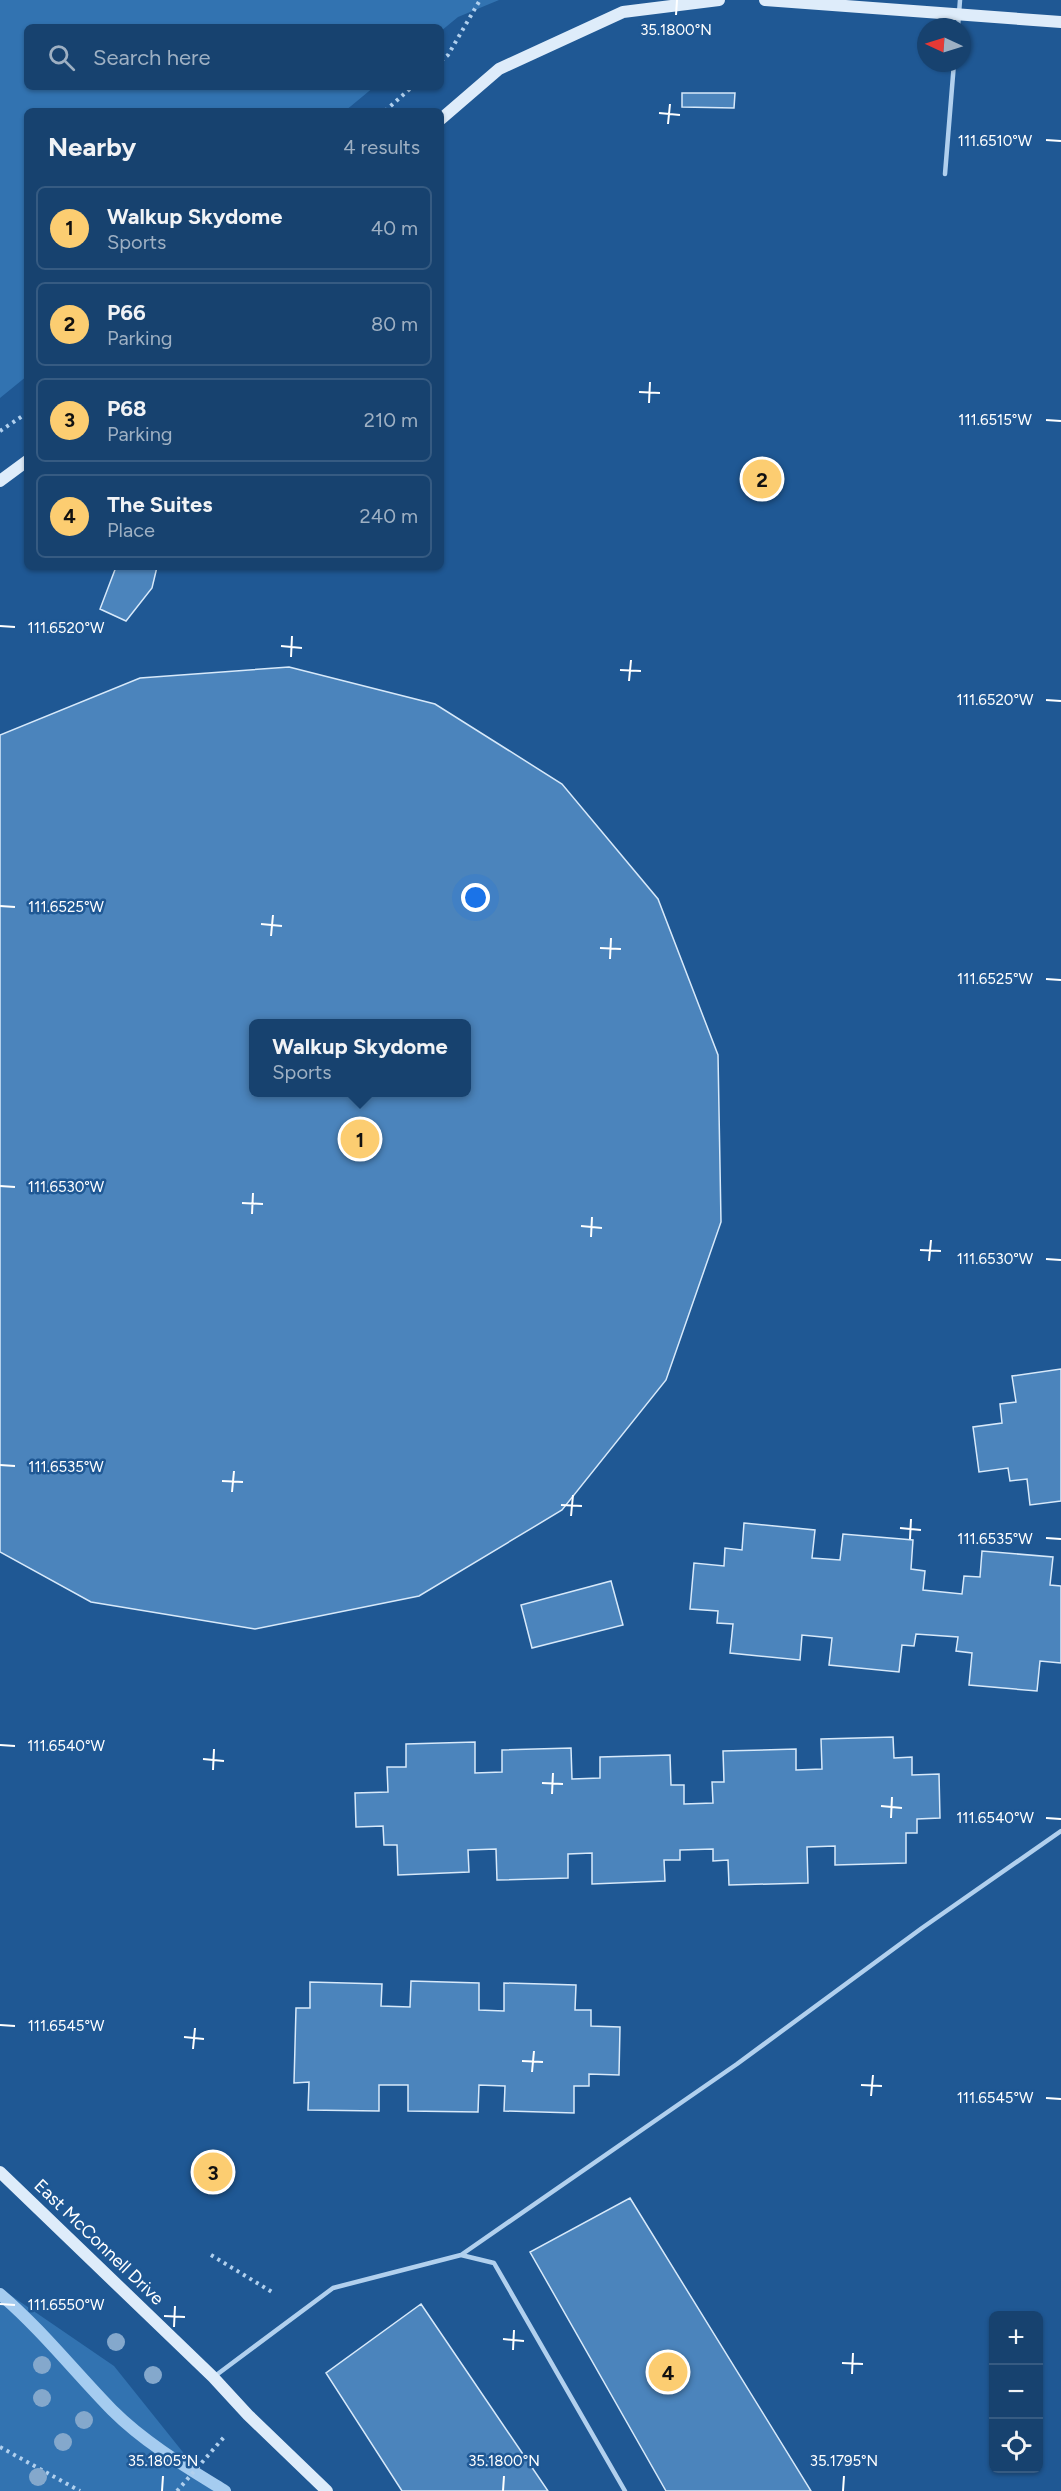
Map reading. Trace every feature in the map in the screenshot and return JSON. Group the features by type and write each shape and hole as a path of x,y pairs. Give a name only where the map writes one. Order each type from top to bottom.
{"street":[{"path":"444,116 499,69 623,12 719,0"},
{"path":"765,0 931,18"},
{"path":"971,21 1061,22"},
{"path":"0,481 24,463"},
{"name":"East McConnell Drive","path":"0,2172 213,2377 248,2415 327,2491"}],"lane":[{"path":"959,18 960,0"},
{"path":"945,174 953,72"},
{"path":"213,2377 333,2288 461,2255 737,2064 922,1928 1061,1831"},
{"path":"461,2255 494,2263 625,2491"}],"path":[{"path":"444,59 448,56 480,0"},
{"path":"388,108 409,90"},
{"path":"0,431 24,415"},
{"path":"212,2255 272,2292"},
{"path":"177,2491 225,2436"},
{"path":"0,2447 80,2491"}],"shaded area":[{"path":"0,0 499,0 458,17 444,29 444,24 24,24 24,90 370,90 349,108 24,108 24,378 0,398"},
{"path":"0,2288 114,2366 214,2491 0,2491"}],"building":[{"path":"682,93 735,93 734,108 682,107"},
{"path":"115,570 156,570 152,588 126,621 100,609"},
{"path":"289,667 435,704 562,784 658,899 718,1055 721,1222 666,1380 562,1510 419,1596 255,1629 91,1602 0,1552 0,735 140,678"},
{"path":"1061,1369 1061,1501 1030,1505 1027,1479 1010,1481 1008,1468 979,1472 973,1427 1002,1423 1000,1404 1016,1402 1012,1376"},
{"path":"744,1523 815,1530 812,1558 840,1560 843,1534 913,1540 911,1569 925,1571 923,1590 962,1594 964,1576 980,1577 982,1551 1053,1557 1050,1585 1061,1586 1061,1663 1040,1661 1037,1691 969,1685 972,1653 956,1651 958,1637 916,1634 914,1646 902,1645 899,1672 829,1665 832,1638 802,1635 800,1660 730,1653 733,1624 717,1623 718,1611 690,1609 694,1563 724,1566 725,1548 742,1550"},
{"path":"611,1581 623,1625 532,1648 521,1605"},
{"path":"893,1737 894,1758 912,1757 912,1775 939,1774 940,1818 917,1819 917,1833 906,1833 906,1863 835,1865 835,1846 807,1847 808,1883 729,1885 728,1860 713,1861 713,1849 680,1850 680,1860 664,1860 665,1881 592,1884 592,1853 568,1854 568,1878 497,1880 496,1849 468,1850 469,1872 398,1875 397,1845 384,1845 383,1826 356,1827 355,1793 388,1792 387,1767 406,1767 406,1744 475,1742 475,1773 502,1772 502,1750 571,1748 572,1779 600,1778 600,1757 670,1755 671,1785 684,1785 684,1804 713,1803 712,1782 724,1782 723,1751 796,1749 796,1770 822,1769 821,1739"},
{"path":"411,1981 479,1983 479,2010 504,2011 504,1983 576,1985 575,2010 591,2010 591,2026 620,2027 619,2075 589,2074 589,2086 574,2086 574,2113 504,2111 505,2086 479,2085 478,2112 408,2111 408,2085 379,2085 379,2111 308,2110 309,2082 294,2083 296,2008 310,2008 310,1982 382,1984 381,2006 410,2007"},
{"path":"630,2198 811,2491 666,2491 530,2252"},
{"path":"421,2304 548,2491 402,2491 326,2373"}],"waterway":[{"path":"0,2294 29,2321 125,2422 166,2454 225,2491"}],"place":[{"name":"P66","path":"762,479"},
{"name":"Walkup Skydome","path":"360,1139"},
{"name":"P68","path":"213,2172"},
{"name":"The Suites","path":"668,2372"}]}
